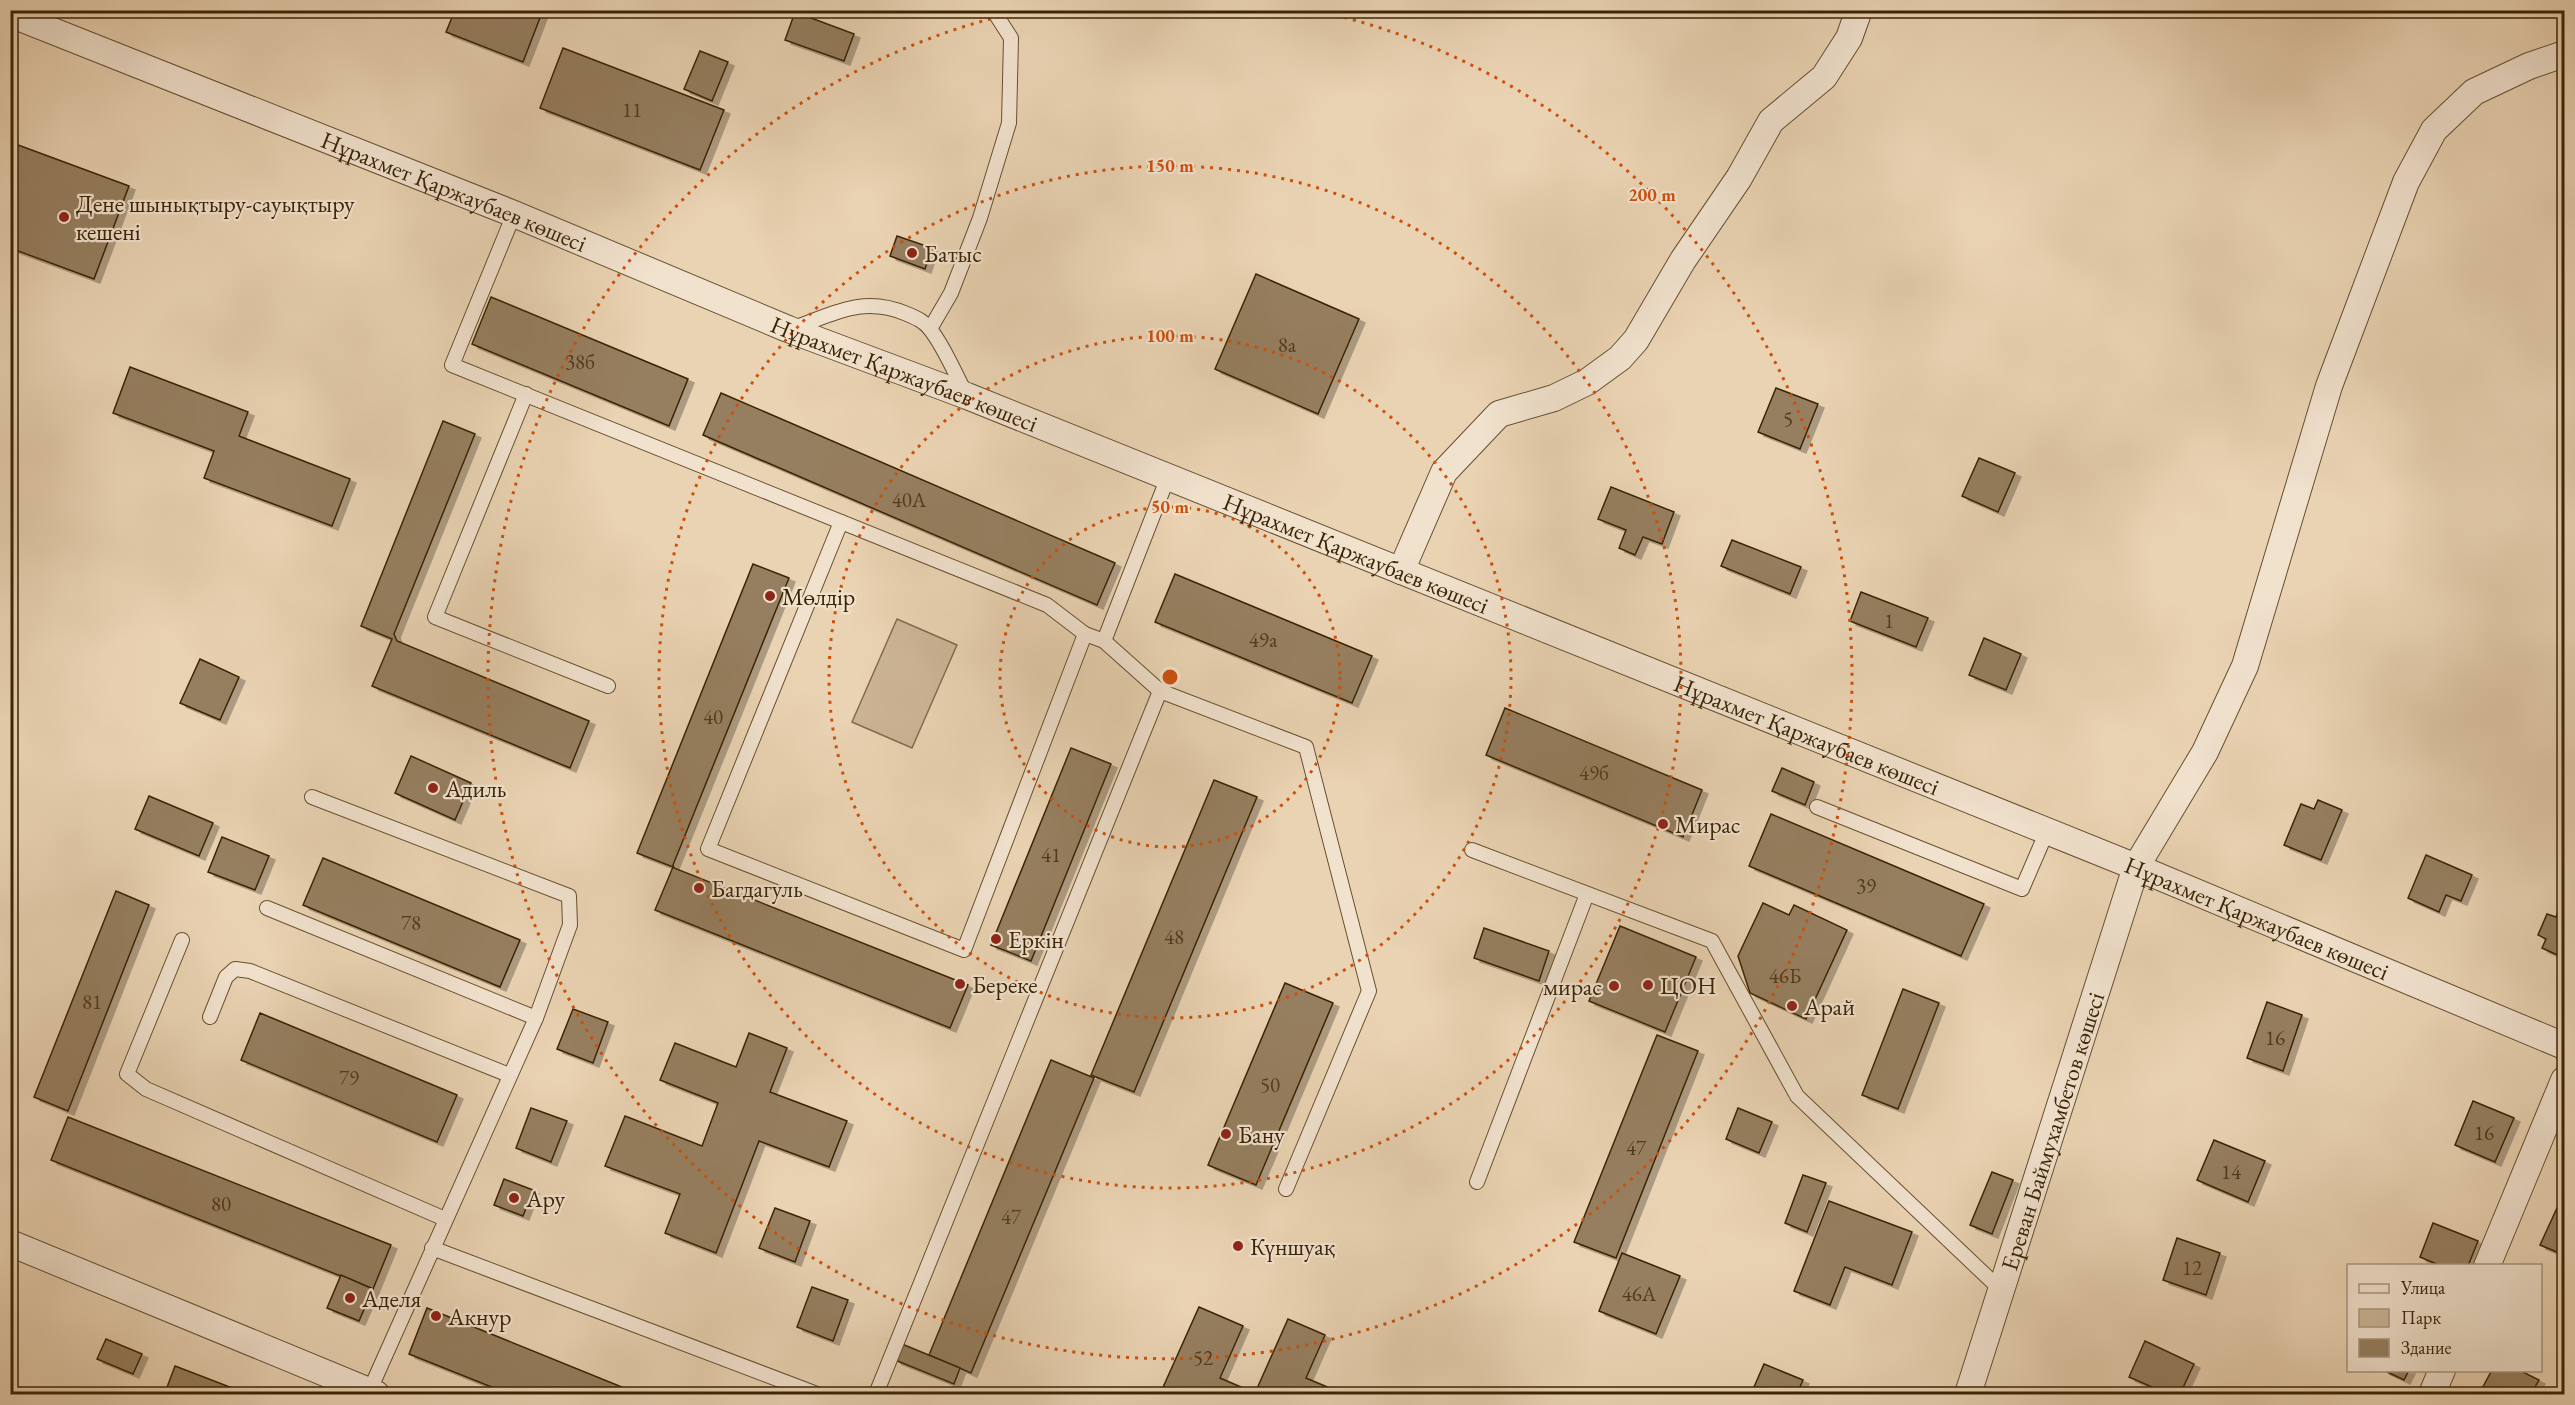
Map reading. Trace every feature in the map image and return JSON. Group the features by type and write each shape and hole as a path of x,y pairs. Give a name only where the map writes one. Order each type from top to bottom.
{"street":[{"path":"1401,571 1444,472 1498,414 1554,398 1587,382 1620,358 1636,340 1683,260 1739,178 1772,121 1824,77 1849,38 1859,10"},
{"name":"Нұрахмет Қаржаубаев көшесі","path":"10,14 514,214 788,329 967,396 2047,831 2565,1046"},
{"name":"Ереван Баймухамбетов көшесі","path":"1968,1395 2136,867 2205,752 2245,666 2329,386 2406,183 2434,130 2474,92 2529,66 2565,54"},
{"path":"2488,1264 2565,1080"},
{"path":"10,1243 373,1393"},
{"path":"2432,1395 2442,1372"}],"lane":[{"path":"930,329 951,293 980,218 1009,123 1011,38 993,10"},
{"path":"514,214 452,365 1047,605 1085,634 1104,641 1160,691 1306,747 1369,991 1286,1189"},
{"path":"788,329 861,305 874,304 898,310 920,320 930,329 967,396"},
{"path":"526,394 435,617 608,686"},
{"path":"1104,641 1168,477"},
{"path":"841,522 708,849 964,950 1085,634"},
{"path":"876,1395 1160,691"},
{"path":"312,797 569,896 570,925 536,1018 432,1248 373,1393"},
{"path":"1817,807 2022,889 2047,831"},
{"path":"1472,850 1712,942 1797,1096 2001,1290"},
{"path":"1477,1182 1587,894"},
{"path":"267,908 536,1018"},
{"path":"182,940 127,1074 146,1089 445,1219"},
{"path":"210,1017 226,977 235,969 250,971 509,1075"},
{"path":"432,1248 817,1395"}],"green space":[{"path":"897,619 957,645 912,748 852,722"}],"building":[{"path":"455,10 543,10 523,62 446,32"},
{"path":"795,12 854,34 844,61 785,40"},
{"path":"563,48 724,110 700,170 540,108"},
{"path":"700,51 728,62 712,101 684,89"},
{"name":"Дене шынықтыру-сауықтыру кешені","path":"10,142 129,186 94,279 10,248"},
{"path":"897,236 932,248 925,269 890,256"},
{"path":"1256,274 1359,319 1318,414 1215,369"},
{"path":"491,297 688,379 669,426 472,344"},
{"path":"130,367 248,412 239,436 350,479 332,526 204,478 214,451 113,413"},
{"path":"1776,388 1818,404 1800,449 1758,432"},
{"path":"721,393 1115,563 1097,605 703,435"},
{"path":"443,421 475,434 394,634 397,641 589,721 570,768 372,686 392,639 361,626"},
{"path":"1979,458 2015,473 1998,512 1962,496"},
{"path":"1611,487 1674,512 1662,544 1643,537 1635,555 1619,548 1626,530 1598,519"},
{"path":"1732,540 1801,567 1790,594 1721,566"},
{"path":"753,564 789,578 673,865 674,868 968,985 950,1028 655,910 673,867 637,853"},
{"path":"1175,574 1372,656 1352,703 1155,622"},
{"path":"1861,592 1928,618 1916,647 1850,621"},
{"path":"1984,638 2021,654 2006,690 1969,675"},
{"path":"200,659 239,677 220,720 180,703"},
{"path":"1505,708 1702,790 1683,837 1486,755"},
{"path":"1071,748 1111,764 1031,961 991,945"},
{"name":"Адиль","path":"411,756 471,783 455,820 395,793"},
{"path":"1782,768 1814,782 1805,805 1772,791"},
{"path":"1214,780 1257,797 1134,1092 1091,1075"},
{"path":"149,796 213,823 199,856 135,829"},
{"path":"2318,800 2342,810 2321,860 2284,845 2301,804 2314,809"},
{"path":"1771,814 1984,904 1961,956 1749,866"},
{"path":"222,837 269,856 255,890 208,872"},
{"path":"2426,855 2472,875 2461,901 2446,895 2439,912 2408,898"},
{"path":"323,858 520,940 500,987 303,905"},
{"path":"116,891 149,905 68,1111 34,1097"},
{"path":"1763,903 1789,915 1794,905 1847,930 1806,1019 1750,993 1738,956"},
{"path":"2559,908 2564,911 2564,958 2542,948 2546,939 2538,935 2547,914 2556,917"},
{"name":"ЦОН","path":"1620,926 1696,957 1665,1032 1589,1001"},
{"path":"1484,928 1549,951 1539,981 1474,958"},
{"path":"1285,983 1333,1003 1256,1185 1208,1165"},
{"path":"1903,989 1939,1003 1898,1109 1862,1095"},
{"path":"2267,1002 2302,1015 2283,1071 2247,1058"},
{"path":"573,1009 608,1022 593,1063 557,1049"},
{"path":"260,1013 457,1095 437,1142 241,1060"},
{"path":"749,1033 787,1048 770,1092 847,1121 829,1167 759,1141 716,1253 665,1233 680,1194 605,1166 625,1116 702,1146 718,1103 660,1080 675,1043 736,1067"},
{"path":"1657,1035 1698,1051 1616,1258 1574,1242"},
{"path":"1051,1060 1094,1078 971,1373 929,1355"},
{"path":"2473,1101 2514,1118 2495,1162 2455,1145"},
{"path":"531,1108 567,1121 551,1162 516,1148"},
{"path":"1738,1108 1772,1122 1759,1153 1726,1139"},
{"path":"68,1117 391,1245 373,1289 51,1160"},
{"path":"2214,1140 2265,1161 2248,1202 2197,1180"},
{"path":"1992,1172 2013,1180 1992,1234 1970,1225"},
{"path":"1803,1175 1826,1183 1807,1232 1785,1223"},
{"name":"Ару","path":"504,1179 533,1190 523,1216 494,1205"},
{"path":"1829,1201 1912,1232 1892,1285 1845,1267 1830,1305 1794,1291"},
{"path":"775,1208 810,1221 795,1262 759,1248"},
{"path":"2557,1208 2564,1211 2564,1255 2540,1245"},
{"path":"2433,1223 2478,1241 2469,1264 2436,1264 2420,1257"},
{"path":"2177,1238 2220,1253 2206,1295 2163,1280"},
{"path":"1622,1253 1680,1276 1656,1334 1599,1311"},
{"name":"Аделя","path":"341,1275 373,1289 359,1321 327,1308"},
{"path":"812,1287 848,1300 833,1341 797,1327"},
{"path":"1199,1307 1243,1326 1220,1378 1255,1393 1288,1319 1325,1335 1306,1378 1344,1394 1160,1394"},
{"path":"427,1308 639,1394 509,1394 409,1354"},
{"path":"106,1339 142,1354 133,1374 97,1359"},
{"path":"2145,1341 2194,1364 2180,1394 2168,1394 2129,1377"},
{"path":"902,1344 960,1368 954,1384 895,1360"},
{"path":"1764,1364 1803,1380 1797,1394 1751,1394"},
{"path":"175,1366 240,1391 239,1394 178,1394 166,1390"},
{"path":"2387,1372 2408,1372 2404,1380"},
{"path":"2491,1372 2523,1372 2539,1380 2531,1394 2479,1394"}],"place":[{"name":"Дене шынықтыру-сауықтыру кешені","path":"64,217"},
{"name":"Батыс","path":"912,253"},
{"name":"Мөлдір","path":"770,596"},
{"name":"Адиль","path":"433,788"},
{"name":"Мирас","path":"1663,824"},
{"name":"Багдагуль","path":"699,888"},
{"name":"Еркін","path":"996,939"},
{"name":"Береке","path":"960,984"},
{"name":"ЦОН","path":"1648,985"},
{"name":"мирас","path":"1614,986"},
{"name":"Арай","path":"1792,1006"},
{"name":"Бану","path":"1226,1134"},
{"name":"Ару","path":"514,1198"},
{"name":"Күншуақ","path":"1238,1246"},
{"name":"Аделя","path":"350,1298"},
{"name":"Акнур","path":"436,1316"}]}
